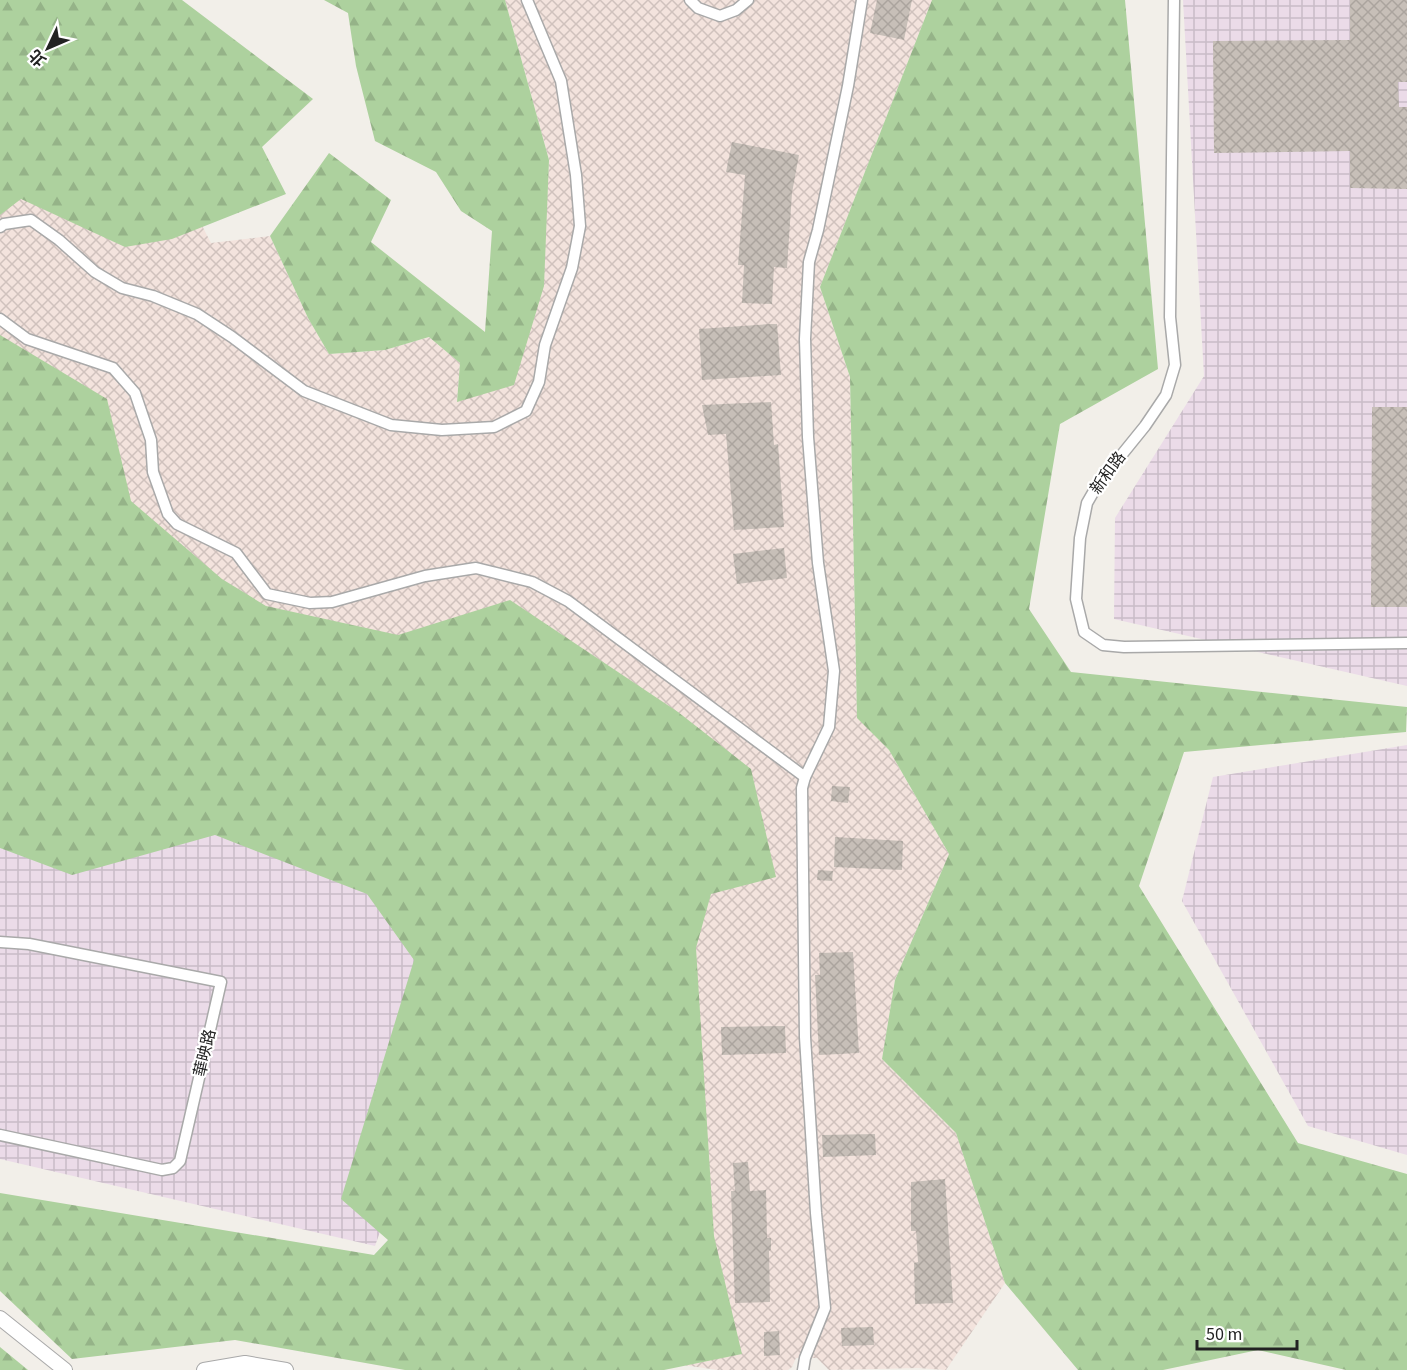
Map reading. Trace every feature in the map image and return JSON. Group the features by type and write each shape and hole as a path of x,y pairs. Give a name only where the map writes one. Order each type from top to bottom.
{"street":[{"path":"0,227 4,224 31,220 59,240 95,273 122,288 153,296 197,314 304,391 391,425 442,430 494,427 526,411 539,382 545,345 572,268 580,226 576,175 561,81 527,0"},
{"path":"690,0 698,8 720,16 736,10 748,0"},
{"path":"803,1370 805,1358 825,1308 816,1213 805,1037 801,808 805,777 829,727 834,670 818,563 808,437 806,339 808,262 818,230 848,86 862,0"},
{"name":"新和路","path":"1174,0 1170,317 1175,365 1166,395 1145,426 1098,484 1087,503 1080,538 1076,599 1084,632 1103,645 1124,647 1407,643"},
{"path":"0,319 27,339 113,368 135,393 151,440 153,472 168,513 177,524 236,553 267,594 310,603 332,602 425,576 476,568 532,582 568,601 805,777"},
{"name":"華映路","path":"0,942 29,944 221,982 180,1161 172,1168 162,1170 0,1135"},
{"path":"0,1318 65,1370"},
{"path":"204,1370 246,1363 286,1370"}],"shaded area":[{"path":"505,0 932,0 820,287 850,377 857,717 889,750 949,854 895,980 882,1059 956,1133 1005,1283 946,1370 918,1368 829,1370 817,1358 796,1358 788,1370 718,1370 683,1365 620,1103 0,459 0,153 195,212 211,243 270,236 308,318 329,354 385,350 429,337 460,363 457,402 546,216 549,160"},
{"path":"1183,0 1407,0 1407,686 1114,619 1115,518 1204,376"},
{"path":"1407,745 1407,1155 1308,1126 1182,901 1213,777"},
{"path":"192,806 498,900 375,1246 0,1159 0,830"}],"green space":[{"path":"0,0 182,0 313,99 262,147 286,194 172,239 125,247 21,199 0,215"},
{"path":"324,0 505,0 549,160 544,286 514,385 457,402 460,363 429,337 385,350 329,354 308,318 270,236 329,153 391,200 371,242 485,332 492,231 461,211 436,172 375,141 356,66 348,13"},
{"path":"932,0 1125,0 1158,369 1060,424 1029,609 1071,672 1407,707 1406,732 1184,752 1139,886 1298,1143 1407,1174 1407,1370 1346,1370 1258,1350 1163,1370 1078,1370 1005,1283 956,1133 882,1059 895,980 949,854 889,750 857,718 850,377 820,287"},
{"path":"0,335 107,399 131,501 222,579 266,606 398,635 510,600 678,712 751,769 776,877 711,894 696,948 714,1236 742,1354 664,1370 405,1370 235,1340 72,1359 0,1291 0,1193 374,1255 388,1240 341,1199 414,960 367,894 215,835 72,875 0,848"},
{"path":"0,1347 28,1370 0,1370"}],"building":[{"path":"877,0 912,0 904,40 870,33"},
{"path":"1350,0 1407,0 1407,82 1398,82 1399,107 1407,107 1407,189 1350,188 1350,151 1214,153 1213,41 1350,40"},
{"path":"732,142 799,155 792,193 787,268 774,267 772,304 742,303 744,265 738,265 745,175 726,172"},
{"path":"777,324 781,375 702,380 699,329"},
{"path":"771,402 774,445 778,444 784,527 734,530 726,434 708,435 702,405"},
{"path":"1372,407 1407,407 1407,607 1371,607"},
{"path":"784,548 787,578 737,584 733,554"},
{"path":"832,786 850,787 848,803 831,801"},
{"path":"835,837 903,841 902,870 834,867"},
{"path":"818,870 833,871 832,881 817,880"},
{"path":"853,952 859,1053 819,1055 815,975 820,975 819,953"},
{"path":"785,1026 786,1053 722,1055 721,1027"},
{"path":"875,1134 876,1155 823,1157 822,1135"},
{"path":"748,1162 750,1191 766,1190 767,1238 771,1238 770,1302 735,1303 731,1191 735,1191 733,1163"},
{"path":"945,1179 953,1303 915,1304 914,1263 918,1262 916,1231 911,1231 911,1182"},
{"path":"873,1327 874,1345 842,1346 841,1328"},
{"path":"779,1331 780,1355 764,1356 764,1332"}]}
